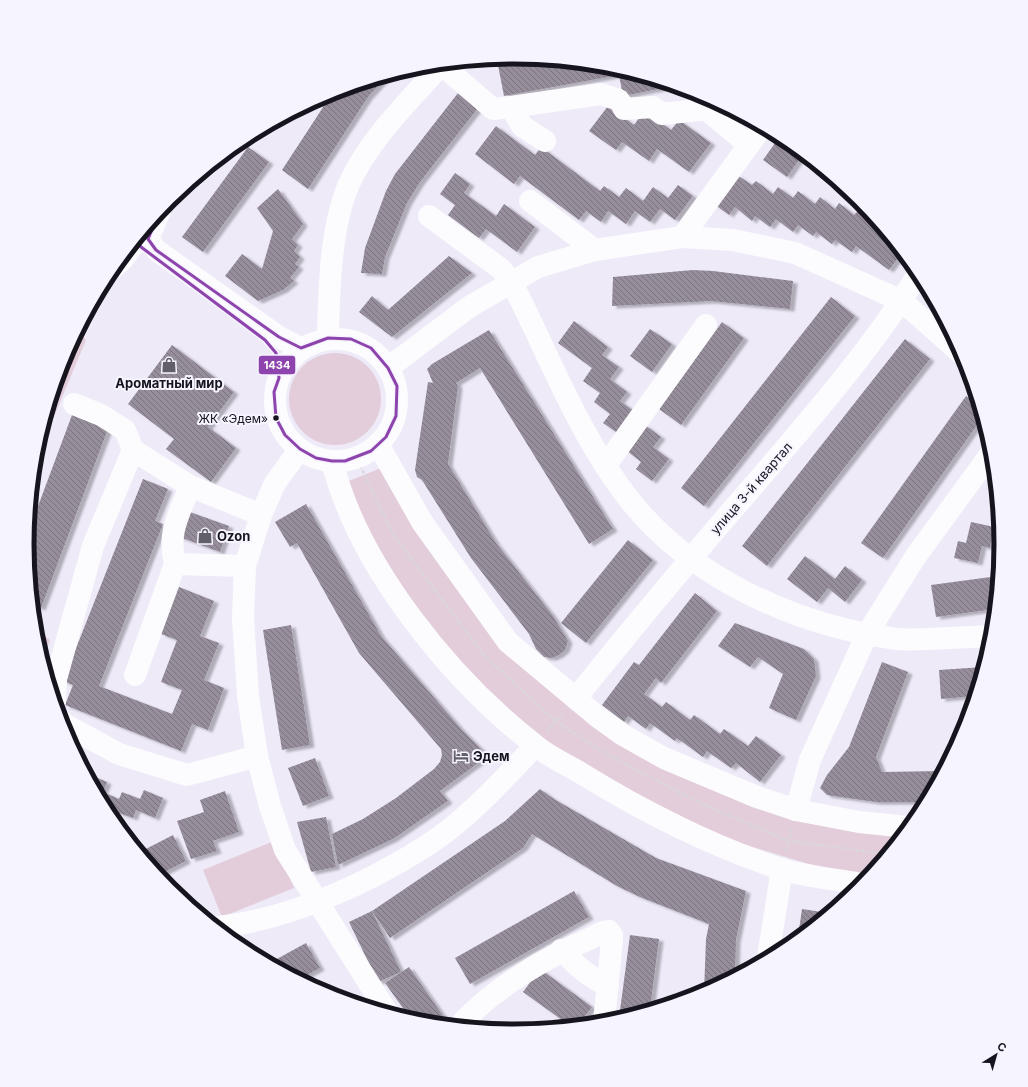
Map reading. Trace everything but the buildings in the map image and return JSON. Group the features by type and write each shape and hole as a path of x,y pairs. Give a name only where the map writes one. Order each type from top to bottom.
{"street":[{"path":"328,338 329,299 334,242 341,209 349,184 365,156 387,125 445,69"},
{"path":"447,69 493,109 601,94 619,100 624,109 653,107 662,114 715,108 749,145"},
{"path":"511,107 522,126 545,141"},
{"path":"682,237 759,131"},
{"path":"530,201 595,250"},
{"path":"429,216 501,269 512,283 533,323 568,397 606,465 628,498 656,529 692,558 731,584 766,602 815,621 867,634 899,639 985,636"},
{"path":"148,233 148,239 156,250 280,337 301,348"},
{"path":"148,233 147,252 265,340 276,353 279,378"},
{"path":"388,368 469,306 538,267 595,250 682,237 733,240 796,253 902,301 949,343"},
{"name":"улица 3-й квартал","path":"576,698 692,558 837,388 876,338 915,280"},
{"path":"606,465 706,324"},
{"path":"328,338 351,339 371,348 388,368 397,386 396,416 386,437 371,451 345,461 332,461 316,458 300,449 285,435 276,418 274,392 284,364 301,348 328,338"},
{"path":"74,404 101,415 125,430 132,450 190,486 261,515"},
{"path":"378,444 422,522 508,642 604,722 664,758 700,774 796,810 859,822 902,826"},
{"path":"300,449 275,483 261,515 245,566 242,618 248,696 257,756 270,806 285,850 384,1005"},
{"path":"56,687 56,679 93,546 132,450"},
{"path":"796,810 810,760 867,634 916,556 987,459"},
{"path":"332,461 337,482 360,538 399,601 447,661 485,701 535,746 649,814 722,846 782,869 854,882"},
{"path":"135,675 175,564 171,548 172,530 190,486"},
{"path":"175,564 245,566"},
{"path":"72,728 119,754 187,774 257,756"},
{"path":"224,926 269,917 317,902 390,867 427,846 467,814 502,781 535,746"},
{"path":"769,950 782,869"},
{"path":"465,1020 511,982 561,950 606,931 611,932 612,940 605,1015"},
{"path":"561,950 577,966 597,981 608,985"}],"path":[{"path":"535,746 576,698"},
{"path":"782,869 796,810"}],"shaded area":[{"path":"82,335 86,340 47,434 59,389"},
{"path":"335,353 353,356 368,366 378,381 381,399 378,417 368,432 353,442 335,445 317,442 302,432 292,417 289,399 292,381 302,366 317,356"},
{"path":"384,467 500,644 572,710 641,757 897,833 862,874 809,864 726,839 555,752 469,676 415,606 377,547 346,482"},
{"path":"43,635 50,640 46,651"},
{"path":"274,841 294,888 222,917 203,870"}],"transit line":[{"name":"1434","path":"139,244 265,340 276,353 279,378 274,392 276,418 285,435 300,449 316,458 332,461 345,461 371,451 386,437 396,416 397,386 388,368 371,348 351,339 328,338 301,348 279,337 156,250 148,239 153,227"}],"place":[{"name":"Ароматный мир","path":"169,365"},
{"name":"ЖК «Эдем»","path":"276,418"},
{"name":"Ozon","path":"205,536"},
{"name":"Эдем","path":"461,756"}]}
